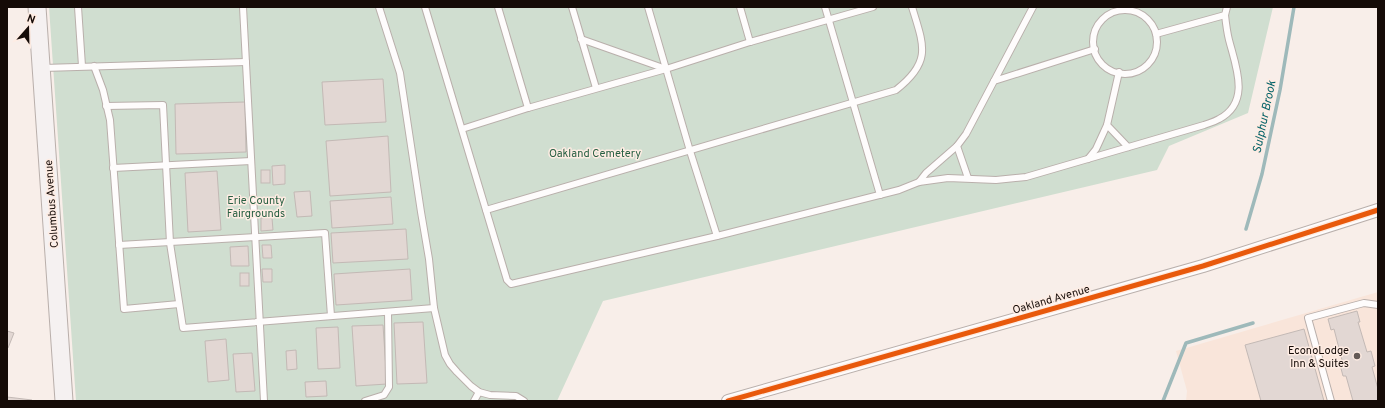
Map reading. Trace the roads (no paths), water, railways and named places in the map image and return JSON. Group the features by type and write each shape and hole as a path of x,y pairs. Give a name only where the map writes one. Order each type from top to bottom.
{"main road":[{"name":"Columbus Avenue","path":"37,7 64,401"}],"street":[{"name":"Oakland Avenue","path":"728,401 1203,266 1378,210"}],"lane":[{"path":"78,7 82,66"},
{"path":"243,7 264,401"},
{"path":"380,7 400,73 429,258 434,308 445,355 450,364 471,386 479,392 491,398 516,396 524,401"},
{"path":"425,7 507,280 511,284 716,236 899,190 919,182 948,178 996,180 1026,177 1204,126 1220,119 1231,109 1237,100 1239,86 1238,72 1228,38 1225,15 1227,7"},
{"path":"498,7 528,108"},
{"path":"572,7 596,88"},
{"path":"648,7 716,236"},
{"path":"740,7 750,42"},
{"path":"825,7 880,194"},
{"path":"462,129 528,108 666,69 750,42 873,7"},
{"path":"486,210 854,104 896,90 909,80 918,68 922,52 921,37 912,7"},
{"path":"919,182 926,173 957,146 966,134 1033,7"},
{"path":"1133,9 1144,16 1151,24 1156,34 1157,44 1154,55 1140,70 1130,73 1110,70 1102,64 1096,55 1094,35 1097,26 1104,18 1113,12 1133,9"},
{"path":"1156,34 1225,15"},
{"path":"582,39 666,69"},
{"path":"994,81 1095,50"},
{"path":"42,68 246,62"},
{"path":"94,66 110,120 124,309 179,304"},
{"path":"1088,159 1096,149 1107,125 1119,72"},
{"path":"106,106 163,105 170,243 183,328 434,308"},
{"path":"1107,125 1128,147"},
{"path":"957,146 968,178"},
{"path":"113,168 251,161"},
{"path":"119,245 325,233 331,316"},
{"path":"1331,401 1308,318 1364,303 1378,306"},
{"path":"364,401 384,395 389,387 388,312"},
{"path":"474,401 479,392"}],"waterway":[{"name":"Sulphur Brook","path":"1246,229 1262,174 1280,90 1294,7"},
{"path":"1163,401 1186,343 1253,323"}],"place":[{"name":"EconoLodge Inn & Suites","path":"1357,356"}],"park label":[{"name":"Oakland Cemetery","path":"595,153"},
{"name":"Erie County Fairgrounds","path":"256,206"}]}
